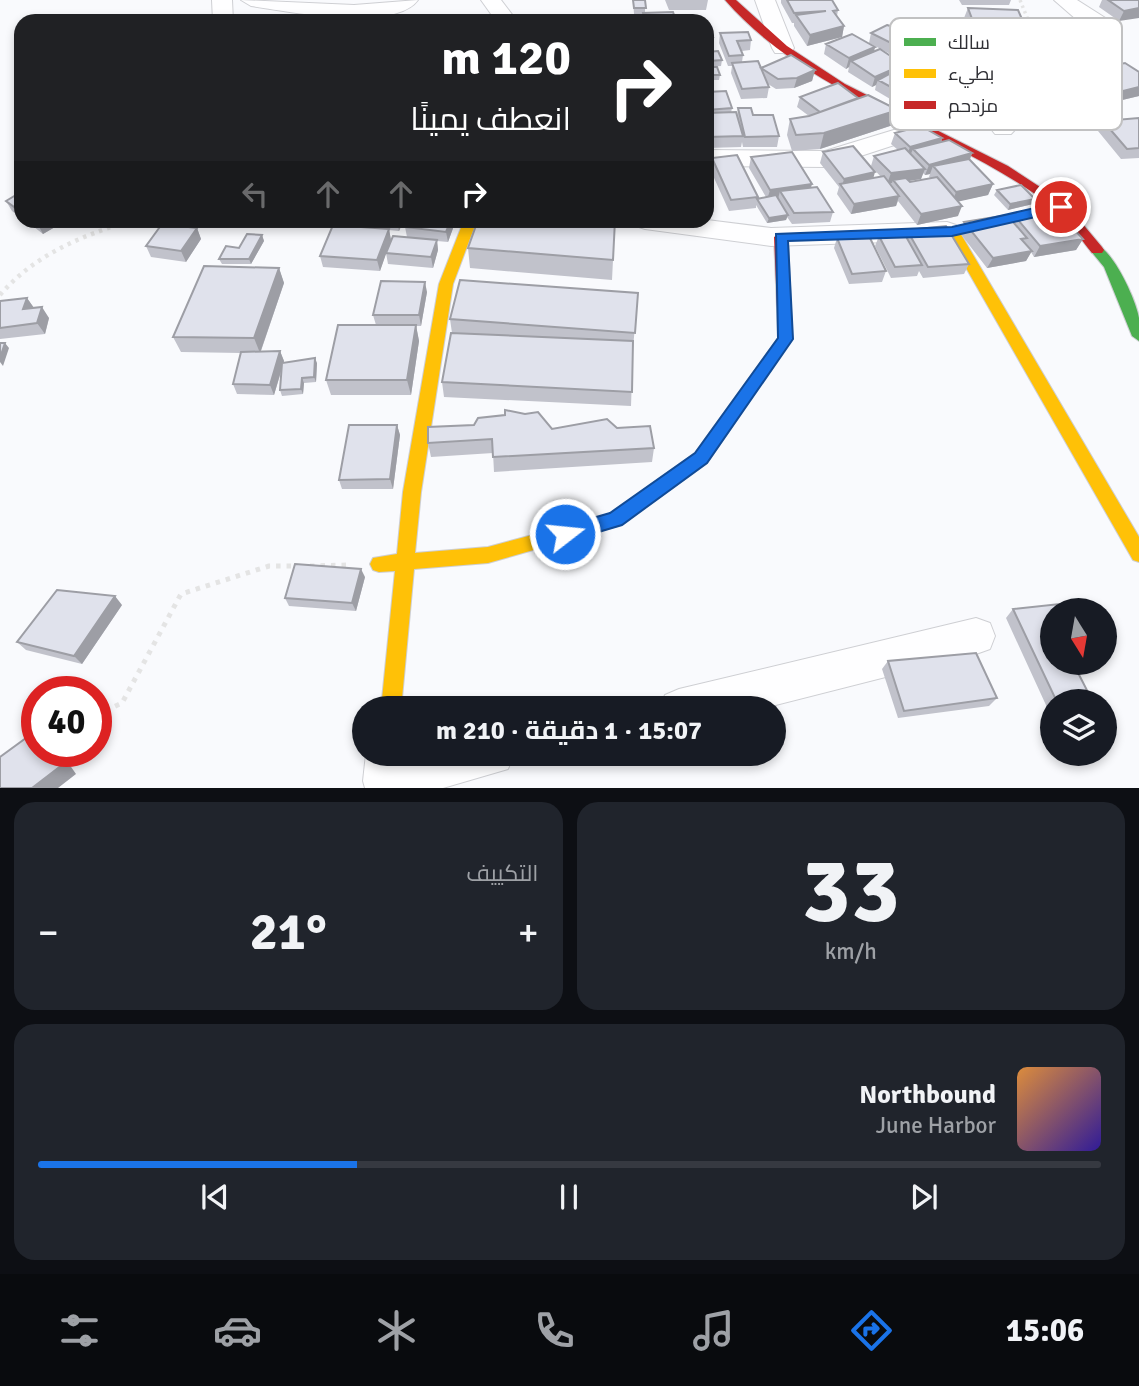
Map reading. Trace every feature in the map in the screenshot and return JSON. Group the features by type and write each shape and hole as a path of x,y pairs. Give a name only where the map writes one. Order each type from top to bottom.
{"street":[{"path":"251,0 344,11 399,6 408,0"},
{"path":"730,0 783,48 841,86 890,113"},
{"path":"765,0 783,48"},
{"path":"1064,0 1088,18"},
{"path":"714,158 827,159 917,130"},
{"path":"922,130 1003,169 1061,207 1110,265 1139,336"},
{"path":"1025,215 1061,207"},
{"path":"392,696 412,492 446,284 468,228"},
{"path":"709,228 781,237 964,228 1139,554"},
{"path":"379,564 488,555 615,520 701,458 785,339 781,237"},
{"path":"732,696 976,636"},
{"path":"386,766 384,781 445,766"}],"path":[{"path":"1020,0 1027,18"},
{"path":"0,295 13,277 82,236 107,228"},
{"path":"112,708 122,703 181,594 269,566 379,564"}],"building":[{"path":"633,0 645,0 646,8 634,8"},
{"path":"787,0 832,0 838,10 833,11 844,26 810,35 796,15 826,11 794,13"},
{"path":"1108,0 1139,0 1139,8 1124,11"},
{"path":"968,8 1018,10 1022,18 972,18"},
{"path":"673,12 674,14 643,14"},
{"path":"890,26 890,42 871,33"},
{"path":"748,32 751,40 737,41 743,55 729,56 720,33"},
{"path":"852,34 875,47 849,58 826,44"},
{"path":"880,49 890,56 890,70 875,77 851,61"},
{"path":"714,51 718,51 722,60 714,61"},
{"path":"791,55 815,70 797,78 778,79 761,68"},
{"path":"758,61 769,87 742,89 732,63"},
{"path":"1122,64 1139,72 1139,87 1122,90"},
{"path":"714,67 717,67 720,75 714,75"},
{"path":"890,74 890,87 878,80"},
{"path":"838,83 858,98 820,112 800,97"},
{"path":"726,91 732,108 714,109 714,92"},
{"path":"868,95 890,106 890,112 824,133 796,135 790,119 809,116"},
{"path":"738,108 751,108 753,115 773,115 779,136 745,137"},
{"path":"736,112 743,136 714,137 714,113"},
{"path":"1139,118 1139,148 1127,149 1111,130 1122,130 1122,119"},
{"path":"928,130 942,138 910,147 895,133"},
{"path":"949,140 972,153 929,165 913,149"},
{"path":"853,146 875,172 844,179 823,152"},
{"path":"905,148 925,169 891,173 874,156"},
{"path":"792,152 812,184 770,190 751,157"},
{"path":"737,155 758,197 731,200 714,158"},
{"path":"969,159 993,184 956,192 933,166"},
{"path":"884,176 899,196 854,204 840,184"},
{"path":"937,177 962,206 921,214 893,180 906,178 910,182"},
{"path":"1021,185 1035,199 1010,204 997,190"},
{"path":"817,187 833,212 794,213 780,191"},
{"path":"776,195 788,215 769,218 757,199"},
{"path":"14,196 14,207 6,201"},
{"path":"1055,208 1083,239 1040,246 1013,214"},
{"path":"1007,215 1027,238 1021,239 1032,251 993,258 964,222"},
{"path":"946,226 969,264 928,267 907,230"},
{"path":"159,228 197,228 181,251 146,246"},
{"path":"332,228 389,229 377,260 320,256"},
{"path":"413,228 448,228 446,232"},
{"path":"475,228 615,228 613,260 468,248"},
{"path":"904,233 922,265 895,267 879,236"},
{"path":"247,234 262,235 249,259 219,259 226,246 239,248"},
{"path":"393,236 437,240 431,257 386,253"},
{"path":"869,236 886,271 852,274 837,238"},
{"path":"204,266 279,268 254,338 173,337"},
{"path":"460,280 638,293 635,333 450,319"},
{"path":"381,281 425,282 419,315 373,315"},
{"path":"27,298 23,309 42,307 37,323 0,328 0,301"},
{"path":"338,325 416,325 407,380 326,380"},
{"path":"451,333 633,341 632,392 442,382"},
{"path":"0,343 5,343 0,358"},
{"path":"280,351 270,385 233,384 241,352"},
{"path":"315,358 314,377 302,378 301,389 280,390 282,363"},
{"path":"505,410 525,414 538,412 552,429 607,419 617,428 650,426 654,448 493,457 492,439 428,443 428,427 474,425 478,418 505,415"},
{"path":"349,425 397,425 390,479 339,480"},
{"path":"295,564 361,569 352,603 285,598"},
{"path":"57,590 115,596 74,656 17,642"},
{"path":"1040,606 1040,666 1013,609"},
{"path":"976,653 997,698 904,711 888,661"},
{"path":"1045,676 1080,676 1086,689 1051,689"},
{"path":"21,742 21,767 59,767 32,788 0,788 0,757"}],"traffic: fast":[{"path":"1097,250 1110,265 1139,336"}],"traffic: slow":[{"path":"392,696 412,492 446,284 468,228"},
{"path":"952,231 1139,554"},
{"path":"379,564 488,555 615,520 701,458 785,339 785,332"}],"traffic: jam":[{"path":"730,0 783,48 841,86 890,111"},
{"path":"927,130 1004,169 1061,207 1097,250"},
{"path":"781,237 785,332"}],"route":[{"path":"565,534 615,520 701,458 785,339 781,237 952,231 1061,207"}]}
